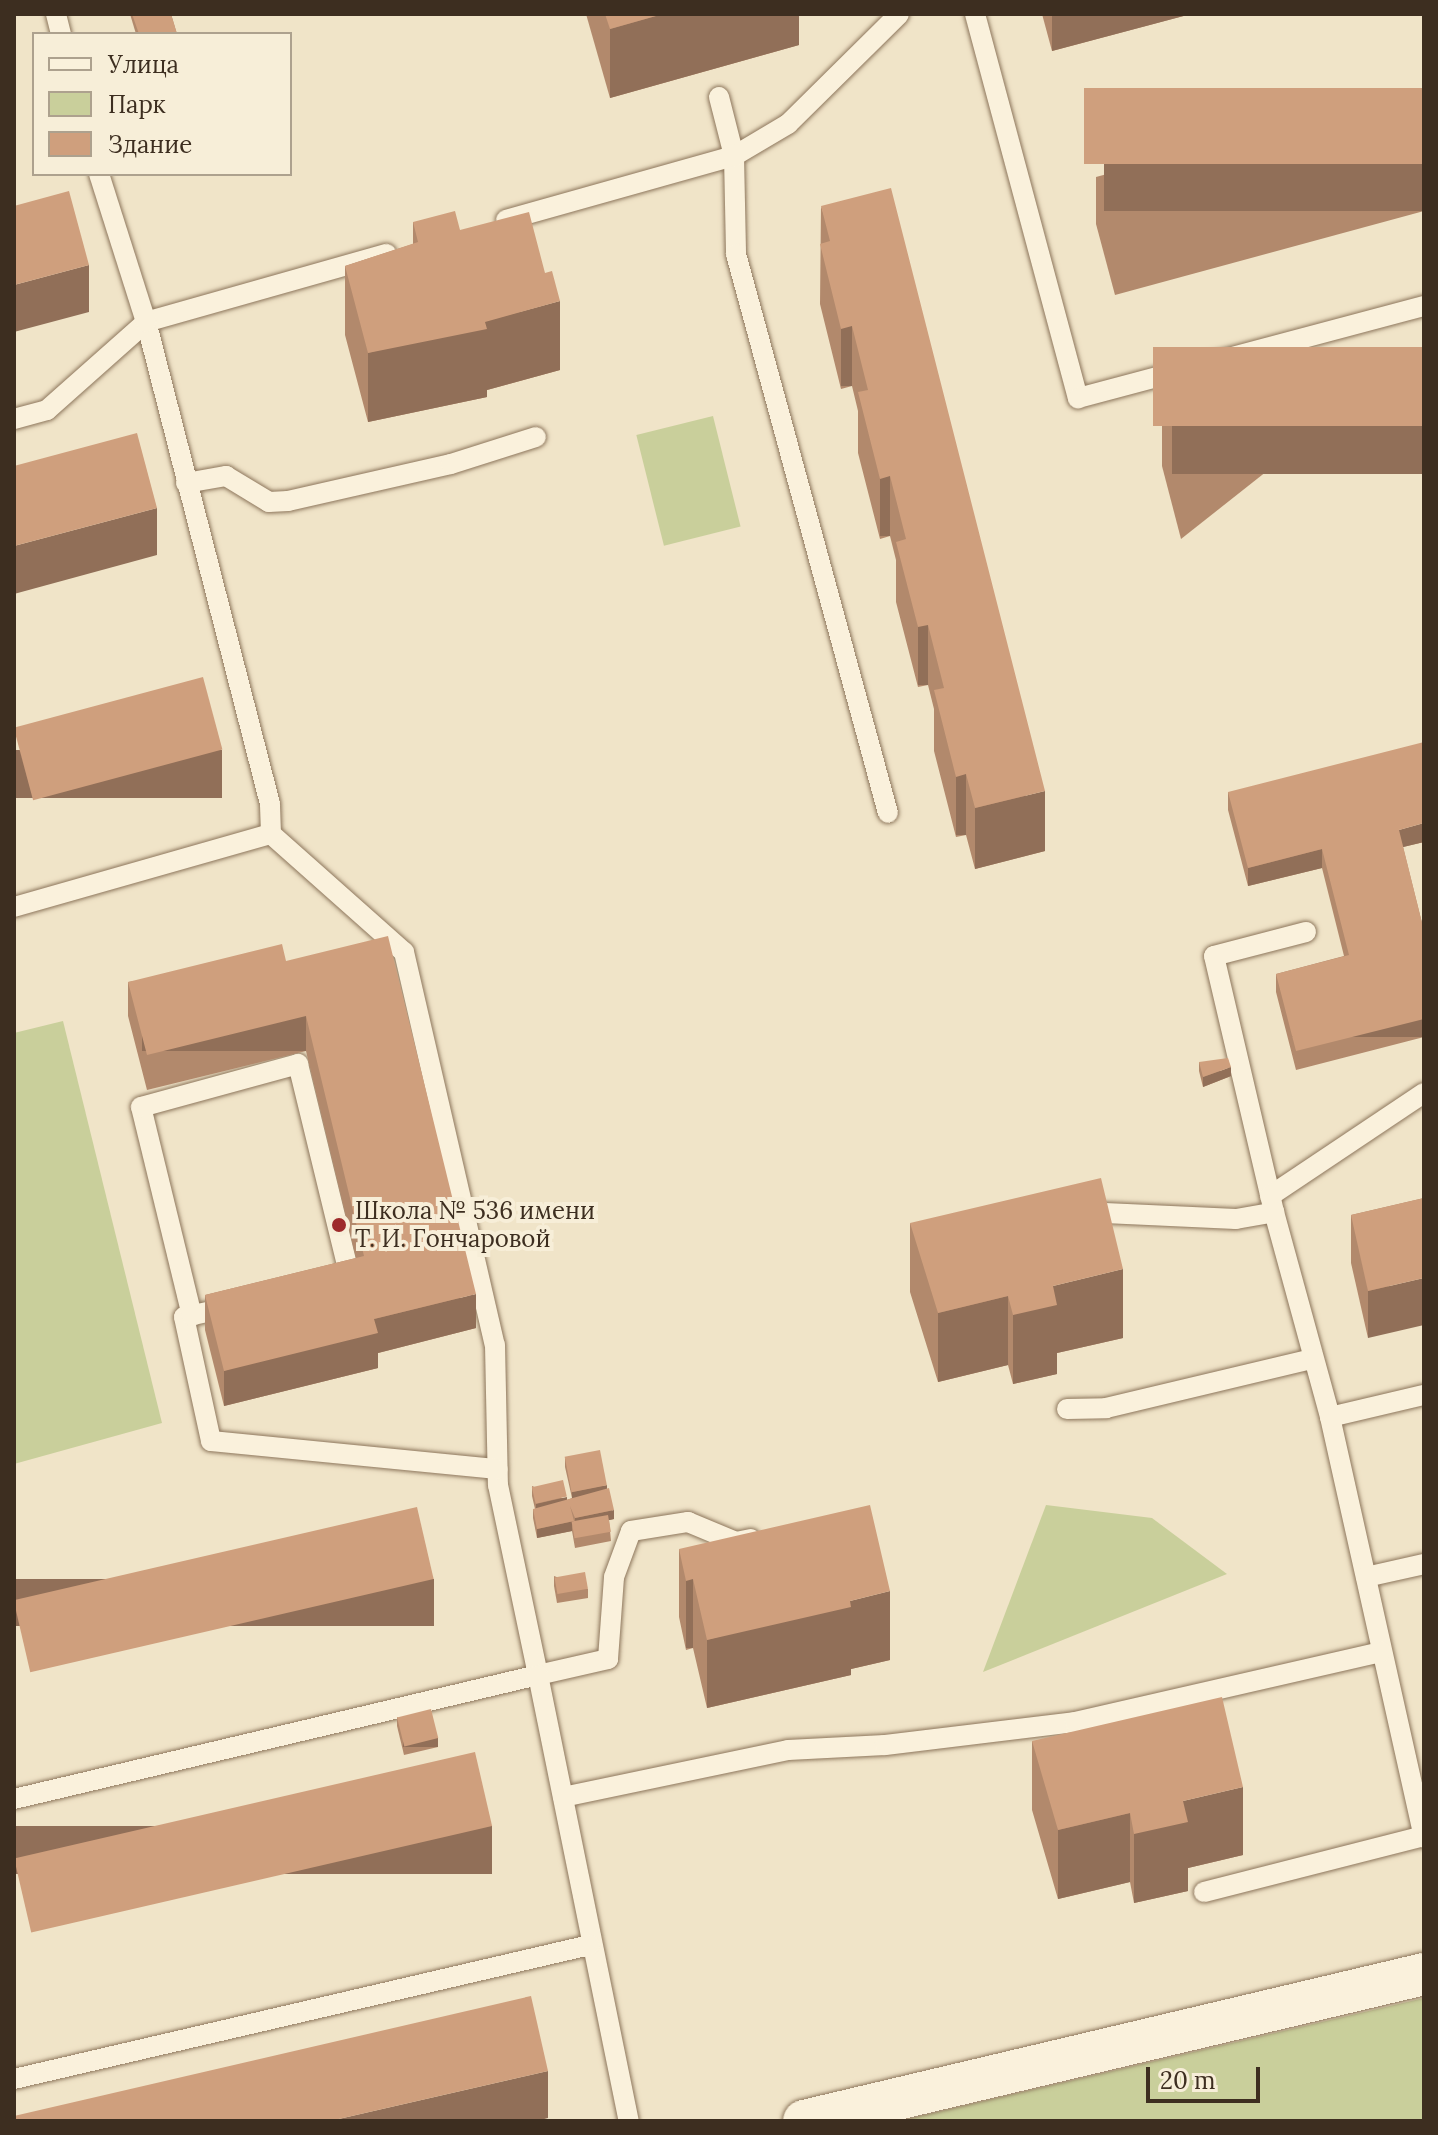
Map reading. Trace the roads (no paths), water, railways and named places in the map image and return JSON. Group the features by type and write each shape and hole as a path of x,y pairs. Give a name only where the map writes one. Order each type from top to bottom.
{"street":[{"path":"804,2121 1424,1974"}],"lane":[{"path":"478,228 734,156 788,124 899,14"},
{"path":"975,14 1078,398 1424,306"},
{"path":"719,97 734,156 736,254 888,813"},
{"path":"100,176 146,322 270,804 271,834 404,952 495,1345 498,1469 590,1945 629,2121"},
{"path":"14,419 47,410 146,322 402,249"},
{"path":"186,483 226,476 269,502 288,501 451,464 536,437"},
{"path":"14,907 271,834"},
{"path":"1204,1892 1424,1837 1330,1417 1272,1204 1214,956 1306,932"},
{"path":"192,1316 141,1107 298,1064 350,1278 321,1285"},
{"path":"1068,1211 1236,1219 1272,1204 1424,1093"},
{"path":"249,1302 184,1317 211,1441 498,1469"},
{"path":"1067,1409 1106,1408 1312,1359"},
{"path":"1330,1417 1424,1395"},
{"path":"14,1799 608,1659 614,1577 631,1531 688,1522 736,1542 767,1536"},
{"path":"1366,1577 1424,1564"},
{"path":"563,1797 788,1750 885,1745 1075,1722 1381,1652"},
{"path":"14,2079 590,1945"}],"place":[{"name":"Школа № 536 имени Т. И. Гончаровой","path":"339,1225"}]}
